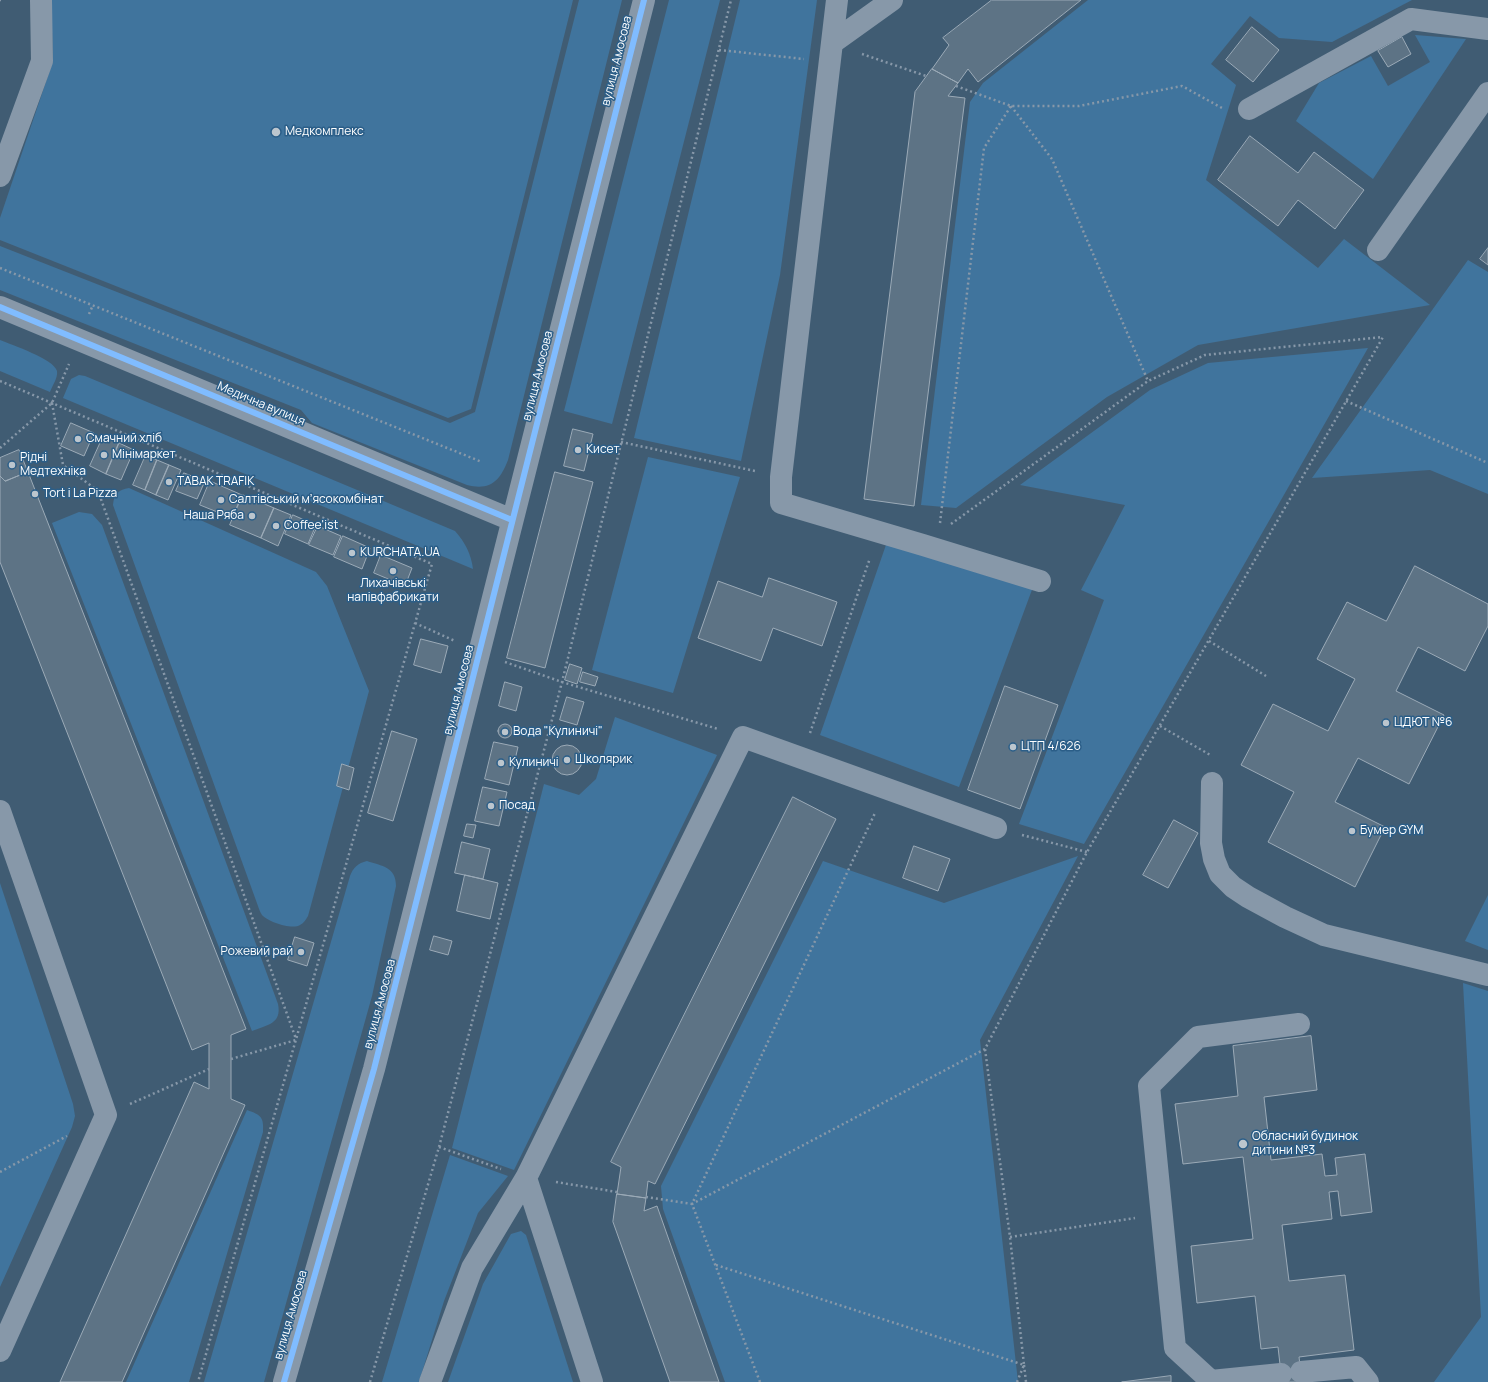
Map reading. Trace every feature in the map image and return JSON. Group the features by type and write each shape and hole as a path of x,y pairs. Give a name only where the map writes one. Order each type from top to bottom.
{"street":[{"path":"0,176 42,61 40,0"},
{"name":"вулиця Амосова","path":"284,1382 374,1069 644,0"},
{"path":"837,0 781,476 781,504 879,532 931,539 1040,581"},
{"path":"832,43 892,0"},
{"path":"1249,109 1411,19 1488,29"},
{"path":"1378,250 1488,93"},
{"name":"Медична вулиця","path":"0,307 512,520"},
{"path":"430,1382 472,1268 526,1178 743,737 996,828"},
{"path":"1212,783 1212,843 1214,859 1220,874 1233,887 1285,917 1324,935 1488,975"},
{"path":"0,811 106,1115 0,1351"},
{"path":"1299,1024 1198,1037 1149,1086 1175,1348 1210,1381 1356,1367 1368,1382"},
{"path":"526,1178 592,1382"}],"path":[{"path":"370,1382 439,1147 562,682 731,0"},
{"path":"832,43 926,76"},
{"path":"719,50 799,59"},
{"path":"956,86 1011,106 1079,106 1182,86 1223,108"},
{"path":"1011,106 1052,159 1148,382"},
{"path":"931,539 984,148 1011,106"},
{"path":"0,268 482,462"},
{"path":"646,1196 692,1204 985,1049 1087,852 1383,337 1205,355 1148,382 931,539"},
{"path":"0,448 52,403 70,360"},
{"path":"0,381 432,564 198,1382"},
{"path":"1346,401 1488,463"},
{"path":"52,403 63,465 98,491 296,1040"},
{"path":"621,442 735,466"},
{"path":"802,758 879,532"},
{"path":"415,623 461,643"},
{"path":"1208,641 1266,676"},
{"path":"503,661 562,682 743,737"},
{"path":"1160,726 1216,758"},
{"path":"760,1382 692,1204 886,789"},
{"path":"996,828 1087,852"},
{"path":"231,1059 296,1040"},
{"path":"985,1049 1010,1237 1026,1382"},
{"path":"0,1172 106,1115 210,1069"},
{"path":"439,1147 506,1170"},
{"path":"526,1178 617,1192"},
{"path":"1010,1237 1133,1218"},
{"path":"716,1265 1024,1365"},
{"path":"1017,1382 1024,1365"}],"shaded area":[{"name":"Медкомплекс","path":"51,0 573,0 471,409 448,418 0,240 0,218 53,61"},
{"path":"579,0 622,0 508,460 498,479 493,483 482,487 467,485 312,423 301,410 0,290 0,246 450,423 475,412"},
{"path":"669,0 720,0 612,424 564,411"},
{"path":"740,0 817,0 780,275 741,461 634,438"},
{"path":"1088,0 1412,0 1332,42 1279,38 1250,16 1211,64 1236,85 1206,180 1318,268 1344,239 1430,305 1198,345 1107,397 956,508 921,505 970,102 983,83"},
{"path":"1415,35 1466,39 1373,179 1296,121 1319,83 1371,56 1388,86 1430,62"},
{"path":"1468,260 1488,272 1488,494 1430,470 1312,478"},
{"path":"0,340 41,357 54,366 57,374 50,392 0,371"},
{"path":"1368,348 1084,844 1019,824 1104,600 1081,590 1125,505 1020,485 1150,390 1208,363"},
{"path":"79,375 85,376 455,531 467,548 473,569 63,398 71,379"},
{"path":"648,457 740,477 673,693 592,670"},
{"path":"129,488 316,572 327,586 369,691 308,916 300,925 292,927 275,923 265,918 259,909 113,505 116,495 122,490"},
{"path":"79,512 92,514 102,525 278,1004 279,1011 275,1020 268,1025 252,1031 52,523"},
{"path":"887,542 1033,587 959,787 820,735"},
{"path":"615,717 717,755 514,1170 452,1148 544,784 579,795 596,779"},
{"path":"1078,856 980,1040 1018,1382 725,1382 663,1209 661,1186 823,861 944,903"},
{"path":"367,861 383,866 391,871 394,875 396,886 372,996 264,1382 204,1382 350,876 356,866"},
{"path":"0,883 73,1104 75,1116 72,1127 0,1287"},
{"path":"1488,895 1488,950 1465,941"},
{"path":"1463,983 1488,991 1488,1382 1434,1382 1481,1317"},
{"path":"247,1110 256,1113 261,1117 263,1132 189,1382 126,1382"},
{"path":"450,1155 508,1176 478,1213 444,1301 419,1382 382,1382"},
{"path":"521,1231 526,1235 573,1382 448,1382 483,1284 511,1234"}],"building":[{"path":"992,0 1081,0 978,82 968,69 958,83 932,69 949,45 943,38"},
{"path":"1252,27 1279,50 1253,82 1226,60"},
{"path":"1402,37 1411,54 1388,67 1378,51"},
{"path":"932,69 958,83 948,96 965,98 914,506 864,499 915,92"},
{"path":"1250,136 1298,173 1314,152 1364,190 1335,229 1298,200 1278,226 1218,180"},
{"path":"1488,248 1488,265 1480,259"},
{"name":"Смачний хліб","path":"71,423 94,433 84,456 61,446"},
{"name":"Кисет","path":"573,429 593,434 584,471 564,466"},
{"name":"Мінімаркет","path":"103,437 119,443 106,474 90,466"},
{"path":"119,443 134,450 121,480 106,474"},
{"name":"Рідні Медтехніка","path":"19,450 28,472 5,481 0,476 0,458"},
{"path":"146,455 157,460 145,490 133,485"},
{"path":"157,460 169,465 156,495 145,490"},
{"name":"TABAK TRAFIK","path":"169,465 181,470 168,500 156,495"},
{"path":"28,472 246,1029 231,1035 231,1099 245,1105 122,1382 60,1382 194,1082 209,1089 209,1043 192,1050 0,562 0,476 5,481"},
{"path":"555,472 593,482 545,668 507,658"},
{"path":"184,473 205,481 197,499 176,491"},
{"name":"Салтівський мʼясокомбінат","path":"210,481 242,495 232,518 200,505"},
{"name":"Наша Ряба","path":"243,495 274,508 261,538 230,525"},
{"name":"Coffee'ist","path":"274,508 291,515 278,546 261,538"},
{"path":"293,515 316,525 308,544 285,534"},
{"path":"318,526 341,536 333,555 309,545"},
{"name":"KURCHATA.UA","path":"343,536 370,548 362,569 334,557"},
{"name":"Лихачівські напівфабрикати","path":"381,555 412,568 405,586 374,573"},
{"name":"ЦДЮТ №6","path":"1415,566 1488,604 1488,626 1465,671 1418,647 1396,691 1444,715 1409,784 1358,758 1335,802 1385,827 1355,887 1268,842 1294,792 1241,765 1273,704 1328,731 1355,679 1317,659 1347,602 1386,621"},
{"path":"769,578 837,602 822,646 773,628 761,661 698,638 718,581 762,597"},
{"path":"421,639 448,646 441,673 414,665"},
{"path":"570,664 582,668 577,684 565,680"},
{"path":"583,672 598,677 595,686 580,682"},
{"path":"505,682 522,687 516,711 499,706"},
{"name":"ЦТП 4/626","path":"1005,686 1058,705 1020,809 968,790"},
{"path":"567,697 584,702 577,725 560,720"},
{"name":"Вода \"Кулиничі\"","path":"502,724 508,724 512,728 512,734 508,738 502,738 498,734 498,728"},
{"path":"392,731 417,739 393,821 368,813"},
{"name":"Кулиничі","path":"494,742 518,747 509,785 485,779"},
{"name":"Школярик","path":"567,745 578,749 582,760 578,771 567,775 556,771 552,760 556,749"},
{"path":"342,764 354,768 349,790 337,786"},
{"name":"Посад","path":"483,787 507,792 499,826 475,821"},
{"path":"793,797 836,819 655,1184 648,1181 646,1198 617,1194 621,1167 611,1162"},
{"path":"1174,820 1198,833 1168,888 1143,875"},
{"path":"467,824 476,825 473,838 464,836"},
{"path":"462,842 490,849 483,879 455,873"},
{"path":"914,846 950,859 938,891 903,878"},
{"path":"465,875 498,883 490,919 457,911"},
{"path":"434,936 452,941 448,955 430,950"},
{"name":"Рожевий рай","path":"295,937 314,943 307,966 288,960"},
{"path":"1311,1036 1317,1090 1264,1097 1271,1160 1322,1154 1325,1176 1337,1175 1335,1158 1365,1154 1372,1212 1341,1216 1338,1191 1329,1192 1332,1219 1282,1225 1289,1281 1345,1275 1354,1350 1299,1357 1302,1382 1282,1382 1278,1347 1261,1349 1255,1296 1197,1303 1191,1246 1253,1239 1243,1157 1183,1164 1175,1104 1238,1096 1233,1046"},
{"path":"617,1194 646,1198 644,1211 657,1206 719,1382 670,1382 613,1222"},
{"path":"1171,1376 1171,1382 1122,1382"}],"cycle path":[{"path":"284,1382 374,1069 644,0"},
{"path":"0,307 512,520"}],"place":[{"name":"Медкомплекс","path":"276,132"},
{"name":"Смачний хліб","path":"78,439"},
{"name":"Кисет","path":"578,450"},
{"name":"Мінімаркет","path":"104,455"},
{"name":"Рідні Медтехніка","path":"12,465"},
{"name":"TABAK TRAFIK","path":"169,482"},
{"name":"Tort i La Pizza","path":"35,494"},
{"name":"Салтівський мʼясокомбінат","path":"221,500"},
{"name":"Наша Ряба","path":"252,516"},
{"name":"Coffee'ist","path":"276,526"},
{"name":"KURCHATA.UA","path":"352,553"},
{"name":"Лихачівські напівфабрикати","path":"393,571"},
{"name":"ЦДЮТ №6","path":"1386,723"},
{"name":"Вода \"Кулиничі\"","path":"505,732"},
{"name":"ЦТП 4/626","path":"1013,747"},
{"name":"Школярик","path":"567,760"},
{"name":"Кулиничі","path":"501,763"},
{"name":"Посад","path":"491,806"},
{"name":"Бумер GYM","path":"1352,831"},
{"name":"Рожевий рай","path":"301,952"},
{"name":"Обласний будинок дитини №3","path":"1243,1144"}]}
